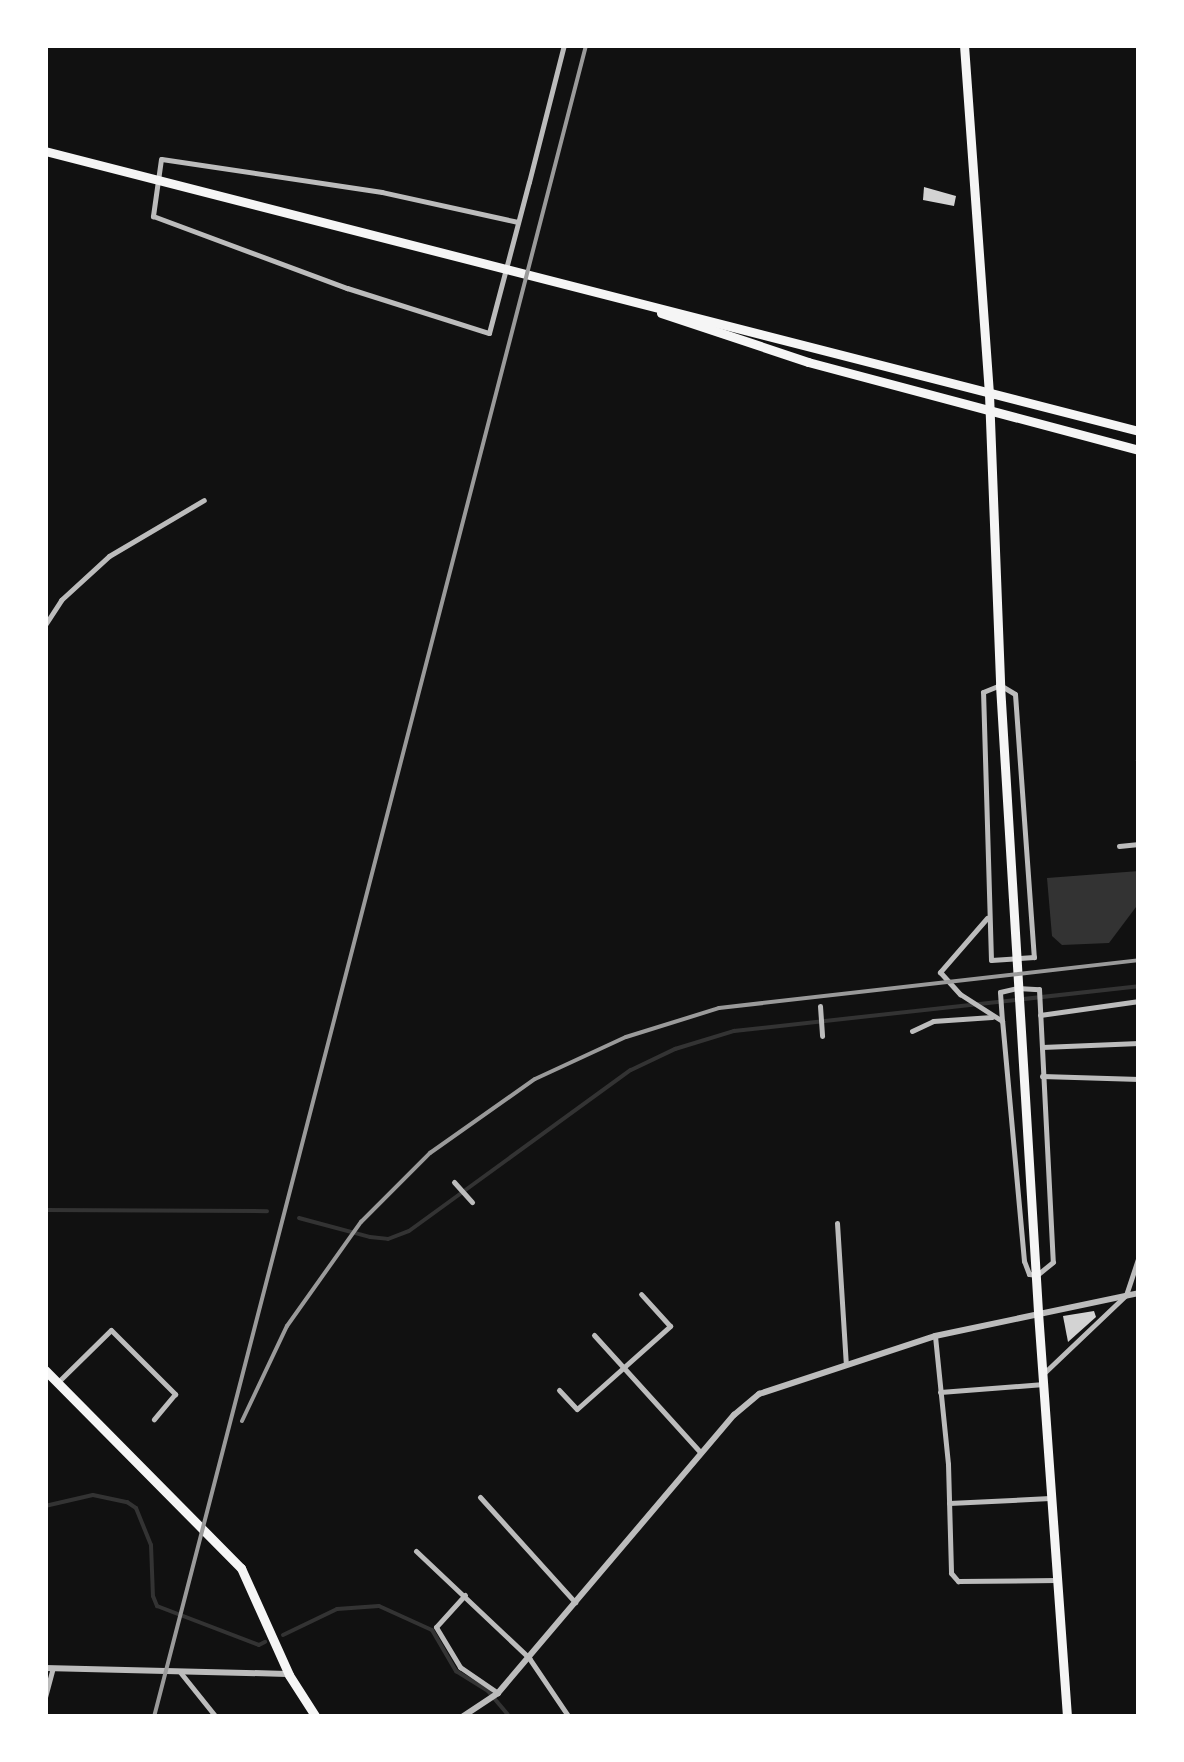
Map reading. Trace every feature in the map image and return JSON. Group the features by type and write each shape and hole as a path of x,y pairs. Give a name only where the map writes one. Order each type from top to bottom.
{"highway":[{"path":"964,45 989,394 1000,685 1034,1252 1067,1717"},
{"path":"45,150 1139,431"},
{"path":"619,298 808,362 1139,450"},
{"path":"45,1370 241,1568 288,1675 316,1717"}],"street":[{"path":"518,222 382,192 161,158 153,216 347,288 489,332 518,222 564,45"},
{"path":"45,624 61,600 109,556 204,500"},
{"path":"1000,685 1014,694 1034,957 990,960 987,918 984,692 1000,685"},
{"path":"1119,846 1139,844"},
{"path":"987,918 940,972 960,994 998,1019"},
{"path":"1039,989 1040,1015 1053,1262 1036,1275 1029,1274 1024,1261 998,1019 1000,992 1039,989"},
{"path":"1040,1015 1139,1001"},
{"path":"820,1006 822,1036"},
{"path":"912,1031 933,1022 998,1019"},
{"path":"1041,1047 1139,1043"},
{"path":"1042,1076 1139,1079"},
{"path":"454,1182 472,1202"},
{"path":"837,1223 846,1365"},
{"path":"940,1392 1043,1379 1126,1295 1139,1256"},
{"path":"462,1717 498,1692 701,1454 760,1394 935,1336 1139,1293"},
{"path":"560,1390 576,1409 670,1326 641,1294"},
{"path":"58,1383 111,1330 174,1394 154,1419"},
{"path":"594,1334 701,1454"},
{"path":"935,1336 951,1573 958,1581 1057,1580"},
{"path":"480,1497 576,1602"},
{"path":"949,1503 1050,1498"},
{"path":"416,1552 529,1658 569,1717"},
{"path":"464,1595 436,1627 460,1667 498,1692"},
{"path":"45,1696 49,1668 288,1675"},
{"path":"178,1669 216,1717"}],"shaded area":[{"path":"1139,871 1139,903 1109,943 1062,945 1052,936 1047,878"}],"building":[{"path":"924,187 956,196 954,206 923,200"},
{"path":"1094,1311 1096,1317 1068,1342 1063,1316"}],"waterway":[{"path":"299,1218 370,1237 388,1239 409,1231 631,1070 675,1049 734,1031 1139,986"},
{"path":"45,1210 267,1211"},
{"path":"45,1506 93,1495 127,1502 136,1508 151,1545 153,1596 157,1606 259,1645 265,1642"},
{"path":"283,1635 337,1609 379,1606 432,1630 456,1671 488,1691 510,1717"}],"railway":[{"path":"154,1717 586,45"},
{"path":"242,1421 287,1326 361,1222 430,1153 535,1079 626,1037 719,1008 1139,960"}]}
